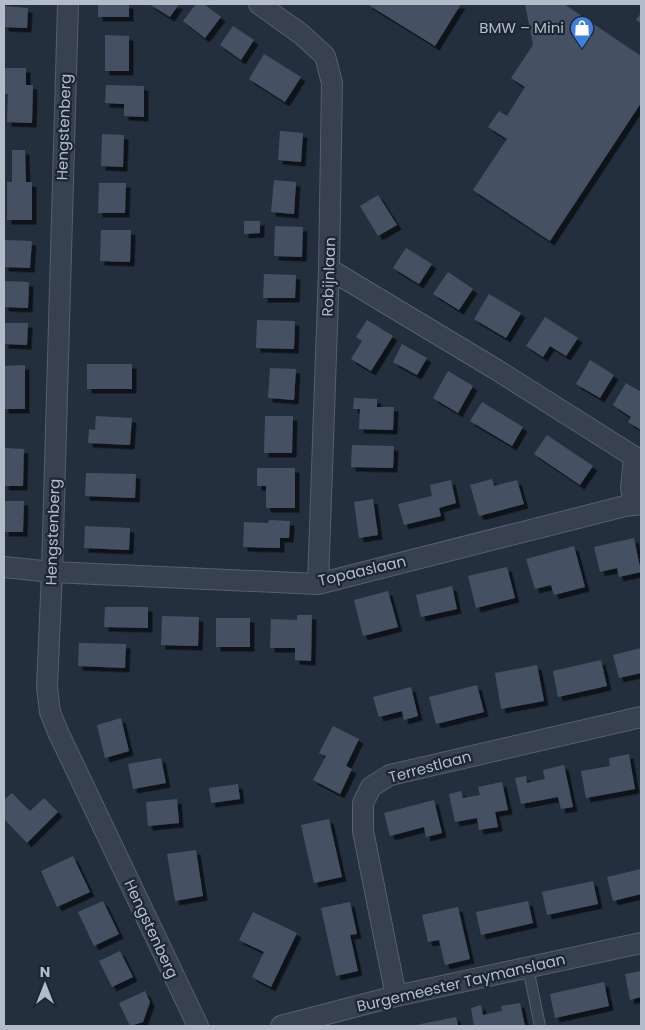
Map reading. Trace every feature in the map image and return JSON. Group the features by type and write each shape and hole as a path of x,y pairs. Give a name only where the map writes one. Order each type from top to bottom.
{"street":[{"name":"Hengstenberg","path":"68,4 52,572 46,688 50,712 198,1026"},
{"name":"Robijnlaan","path":"259,4 302,34 325,56 332,83 329,269 318,584"},
{"name":"Topaaslaan","path":"4,567 52,572 318,584 625,506 638,505 631,488 638,459 497,370 329,269"},
{"name":"Terrestlaan","path":"396,996 363,831 363,802 370,787 390,774 641,716"},
{"name":"Burgemeester Taymanslaan","path":"282,1026 396,996 641,943"}],"lane":[{"path":"528,968 540,1026"}],"building":[{"path":"98,4 129,4 129,17 98,17"},
{"path":"149,4 179,4 170,17"},
{"path":"196,4 204,4 221,17 205,38 183,21"},
{"path":"367,4 461,4 435,46"},
{"path":"525,4 564,4 641,56 641,103 550,241 473,190 507,139 488,127 499,111 507,116 525,87 511,78 533,45"},
{"path":"4,6 28,8 27,28 4,27"},
{"path":"641,13 641,23 636,20"},
{"path":"233,26 254,40 241,60 220,45"},
{"path":"105,35 129,36 129,71 105,71"},
{"path":"264,54 301,77 285,102 249,79"},
{"path":"4,68 26,68 26,85 33,85 32,123 7,122 8,94 4,94"},
{"path":"106,85 144,86 144,117 124,116 124,104 105,103"},
{"path":"280,131 303,133 301,162 278,160"},
{"path":"102,134 124,135 123,167 101,166"},
{"path":"12,150 25,150 26,182 32,182 32,220 7,220 7,182 12,182"},
{"path":"274,180 296,182 294,214 271,212"},
{"path":"99,183 126,183 125,213 98,213"},
{"path":"378,195 397,225 378,236 360,206"},
{"path":"244,221 260,221 260,233 244,234"},
{"path":"275,226 303,227 302,257 274,256"},
{"path":"101,230 131,230 130,262 100,261"},
{"path":"4,240 32,241 30,268 4,267"},
{"path":"406,248 432,264 419,284 393,268"},
{"path":"448,272 473,289 459,310 433,294"},
{"path":"264,274 296,275 295,298 263,298"},
{"path":"4,281 29,282 28,308 4,307"},
{"path":"489,294 521,313 506,338 474,319"},
{"path":"545,317 578,338 566,356 550,346 543,357 526,346"},
{"path":"257,320 295,321 294,349 256,348"},
{"path":"367,320 393,336 371,371 351,359 362,341 356,337"},
{"path":"4,323 28,323 27,345 4,344"},
{"path":"402,344 427,358 417,375 393,362"},
{"path":"590,360 614,375 600,398 576,384"},
{"path":"87,364 132,364 132,389 87,389"},
{"path":"25,365 25,409 4,409 4,366"},
{"path":"270,368 296,369 294,400 268,398"},
{"path":"448,371 473,386 458,413 433,398"},
{"path":"626,383 641,392 641,430 628,422 631,417 613,405"},
{"path":"354,398 377,399 377,407 394,407 393,430 359,429 360,409 353,409"},
{"path":"482,402 523,427 512,446 470,421"},
{"path":"96,416 132,418 130,445 88,443 89,429 95,430"},
{"path":"265,416 293,416 292,453 264,453"},
{"path":"547,435 593,466 580,485 534,454"},
{"path":"352,445 394,446 393,468 351,467"},
{"path":"4,448 24,449 23,486 4,486"},
{"path":"257,468 295,468 295,508 266,508 266,486 257,486"},
{"path":"86,473 136,474 135,498 85,496"},
{"path":"492,479 494,486 517,480 524,504 479,516 470,485"},
{"path":"451,480 456,503 439,508 441,516 404,525 398,504 432,496 430,485"},
{"path":"373,499 378,535 359,538 354,502"},
{"path":"4,501 24,501 23,532 4,532"},
{"path":"269,520 290,521 289,538 280,538 280,548 243,547 244,522 268,523"},
{"path":"85,526 130,528 129,550 84,548"},
{"path":"634,538 641,572 619,577 617,568 600,572 594,547"},
{"path":"574,546 585,587 554,595 551,585 535,589 526,559"},
{"path":"507,567 515,598 476,608 468,576"},
{"path":"452,586 457,609 421,617 416,595"},
{"path":"388,591 398,627 363,636 354,600"},
{"path":"105,607 148,607 148,628 104,627"},
{"path":"297,615 312,615 311,661 295,660 295,648 270,648 271,619 297,620"},
{"path":"162,616 199,617 198,646 161,645"},
{"path":"216,618 250,618 250,647 216,647"},
{"path":"79,643 126,644 125,668 78,666"},
{"path":"641,648 641,673 619,678 613,655"},
{"path":"601,660 607,686 558,697 553,671"},
{"path":"537,665 544,701 501,709 495,673"},
{"path":"477,685 484,712 436,724 429,697"},
{"path":"411,687 418,716 404,720 402,711 379,717 373,697"},
{"path":"121,718 129,751 105,758 97,725"},
{"path":"333,726 359,739 346,766 352,769 340,794 313,780 326,756 319,753"},
{"path":"629,754 635,789 586,798 581,771 610,766 609,758"},
{"path":"161,758 166,783 133,789 128,764"},
{"path":"564,765 573,807 561,809 558,797 521,804 515,778 526,776 527,783 545,779 543,770"},
{"path":"502,782 508,810 495,812 498,827 479,830 477,818 455,822 449,794 461,791 463,798 480,795 478,787"},
{"path":"238,784 240,799 211,803 209,788"},
{"path":"12,793 30,811 44,798 58,812 27,843 4,819 4,800"},
{"path":"177,799 179,823 148,826 146,802"},
{"path":"434,800 442,833 426,837 424,827 390,836 384,813"},
{"path":"329,819 342,877 314,883 301,825"},
{"path":"196,850 203,896 175,901 167,854"},
{"path":"73,856 90,892 57,907 41,871"},
{"path":"641,869 641,894 613,901 607,877"},
{"path":"593,881 598,904 547,915 542,892"},
{"path":"103,901 119,934 94,946 78,912"},
{"path":"528,901 533,923 481,935 476,912"},
{"path":"350,902 357,934 350,935 358,971 336,976 321,908"},
{"path":"458,907 470,959 445,965 439,940 428,942 422,915"},
{"path":"253,912 297,933 271,987 252,977 264,952 239,940"},
{"path":"120,951 133,977 112,987 99,961"},
{"path":"641,971 641,997 630,1000 625,974"},
{"path":"604,982 609,1006 555,1018 550,994"},
{"path":"145,991 150,1002 143,1022 130,1026 119,1003"},
{"path":"520,1003 525,1026 474,1026 471,1008 481,1005 483,1015 502,1011 501,1006"},
{"path":"456,1017 458,1026 416,1026 416,1025"}],"place":[{"name":"BMW – Mini","path":"582,49"}]}
